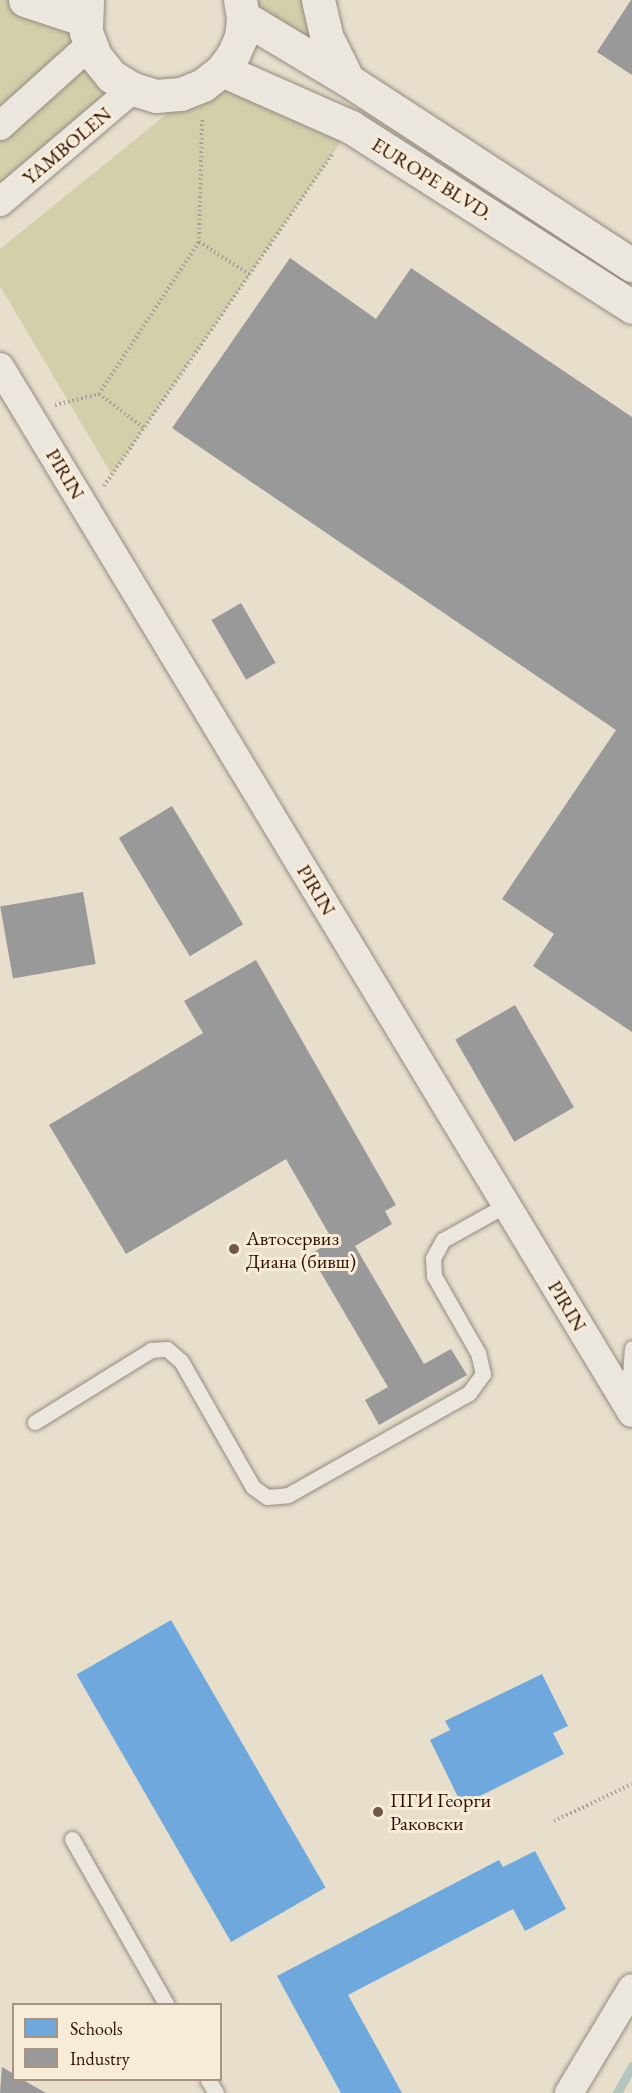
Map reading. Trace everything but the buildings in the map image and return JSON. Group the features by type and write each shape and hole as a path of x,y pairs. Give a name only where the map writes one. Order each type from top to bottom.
{"main road":[{"path":"25,0 88,22 111,76 133,89 156,96 181,94 213,78 234,55 241,37 242,9"},
{"path":"318,0 326,36 348,80"},
{"name":"EUROPE BLVD.","path":"242,9 632,265"},
{"name":"EUROPE BLVD.","path":"213,78 351,127 632,307"}],"street":[{"path":"0,126 88,22"},
{"name":"YAMBOLEN","path":"0,202 133,89"},
{"name":"PIRIN","path":"0,367 630,1409"},
{"path":"569,2093 632,1988"}],"lane":[{"path":"35,1422 151,1350 167,1349 181,1361 253,1487 267,1497 288,1495 469,1393 483,1374 478,1353 434,1276 433,1258 443,1240 506,1205"},
{"path":"630,1409 632,1348"},
{"path":"72,1839 165,2003"}],"path":[{"path":"27,412 99,394 200,242 213,78"},
{"path":"87,511 351,127"},
{"path":"200,242 250,275"},
{"path":"99,394 144,428"},
{"path":"554,1821 632,1784"}],"shaded area":[{"path":"0,0 87,0 85,20 133,89 0,202"},
{"path":"240,0 318,0 348,80"},
{"path":"222,87 341,142 112,475 0,286 0,249 173,109"}],"waterway":[{"path":"617,2093 632,2066"}],"place":[{"name":"Автосервиз Диана (бивш)","path":"234,1249"},
{"name":"ПГИ Георги Раковски","path":"378,1812"}]}
